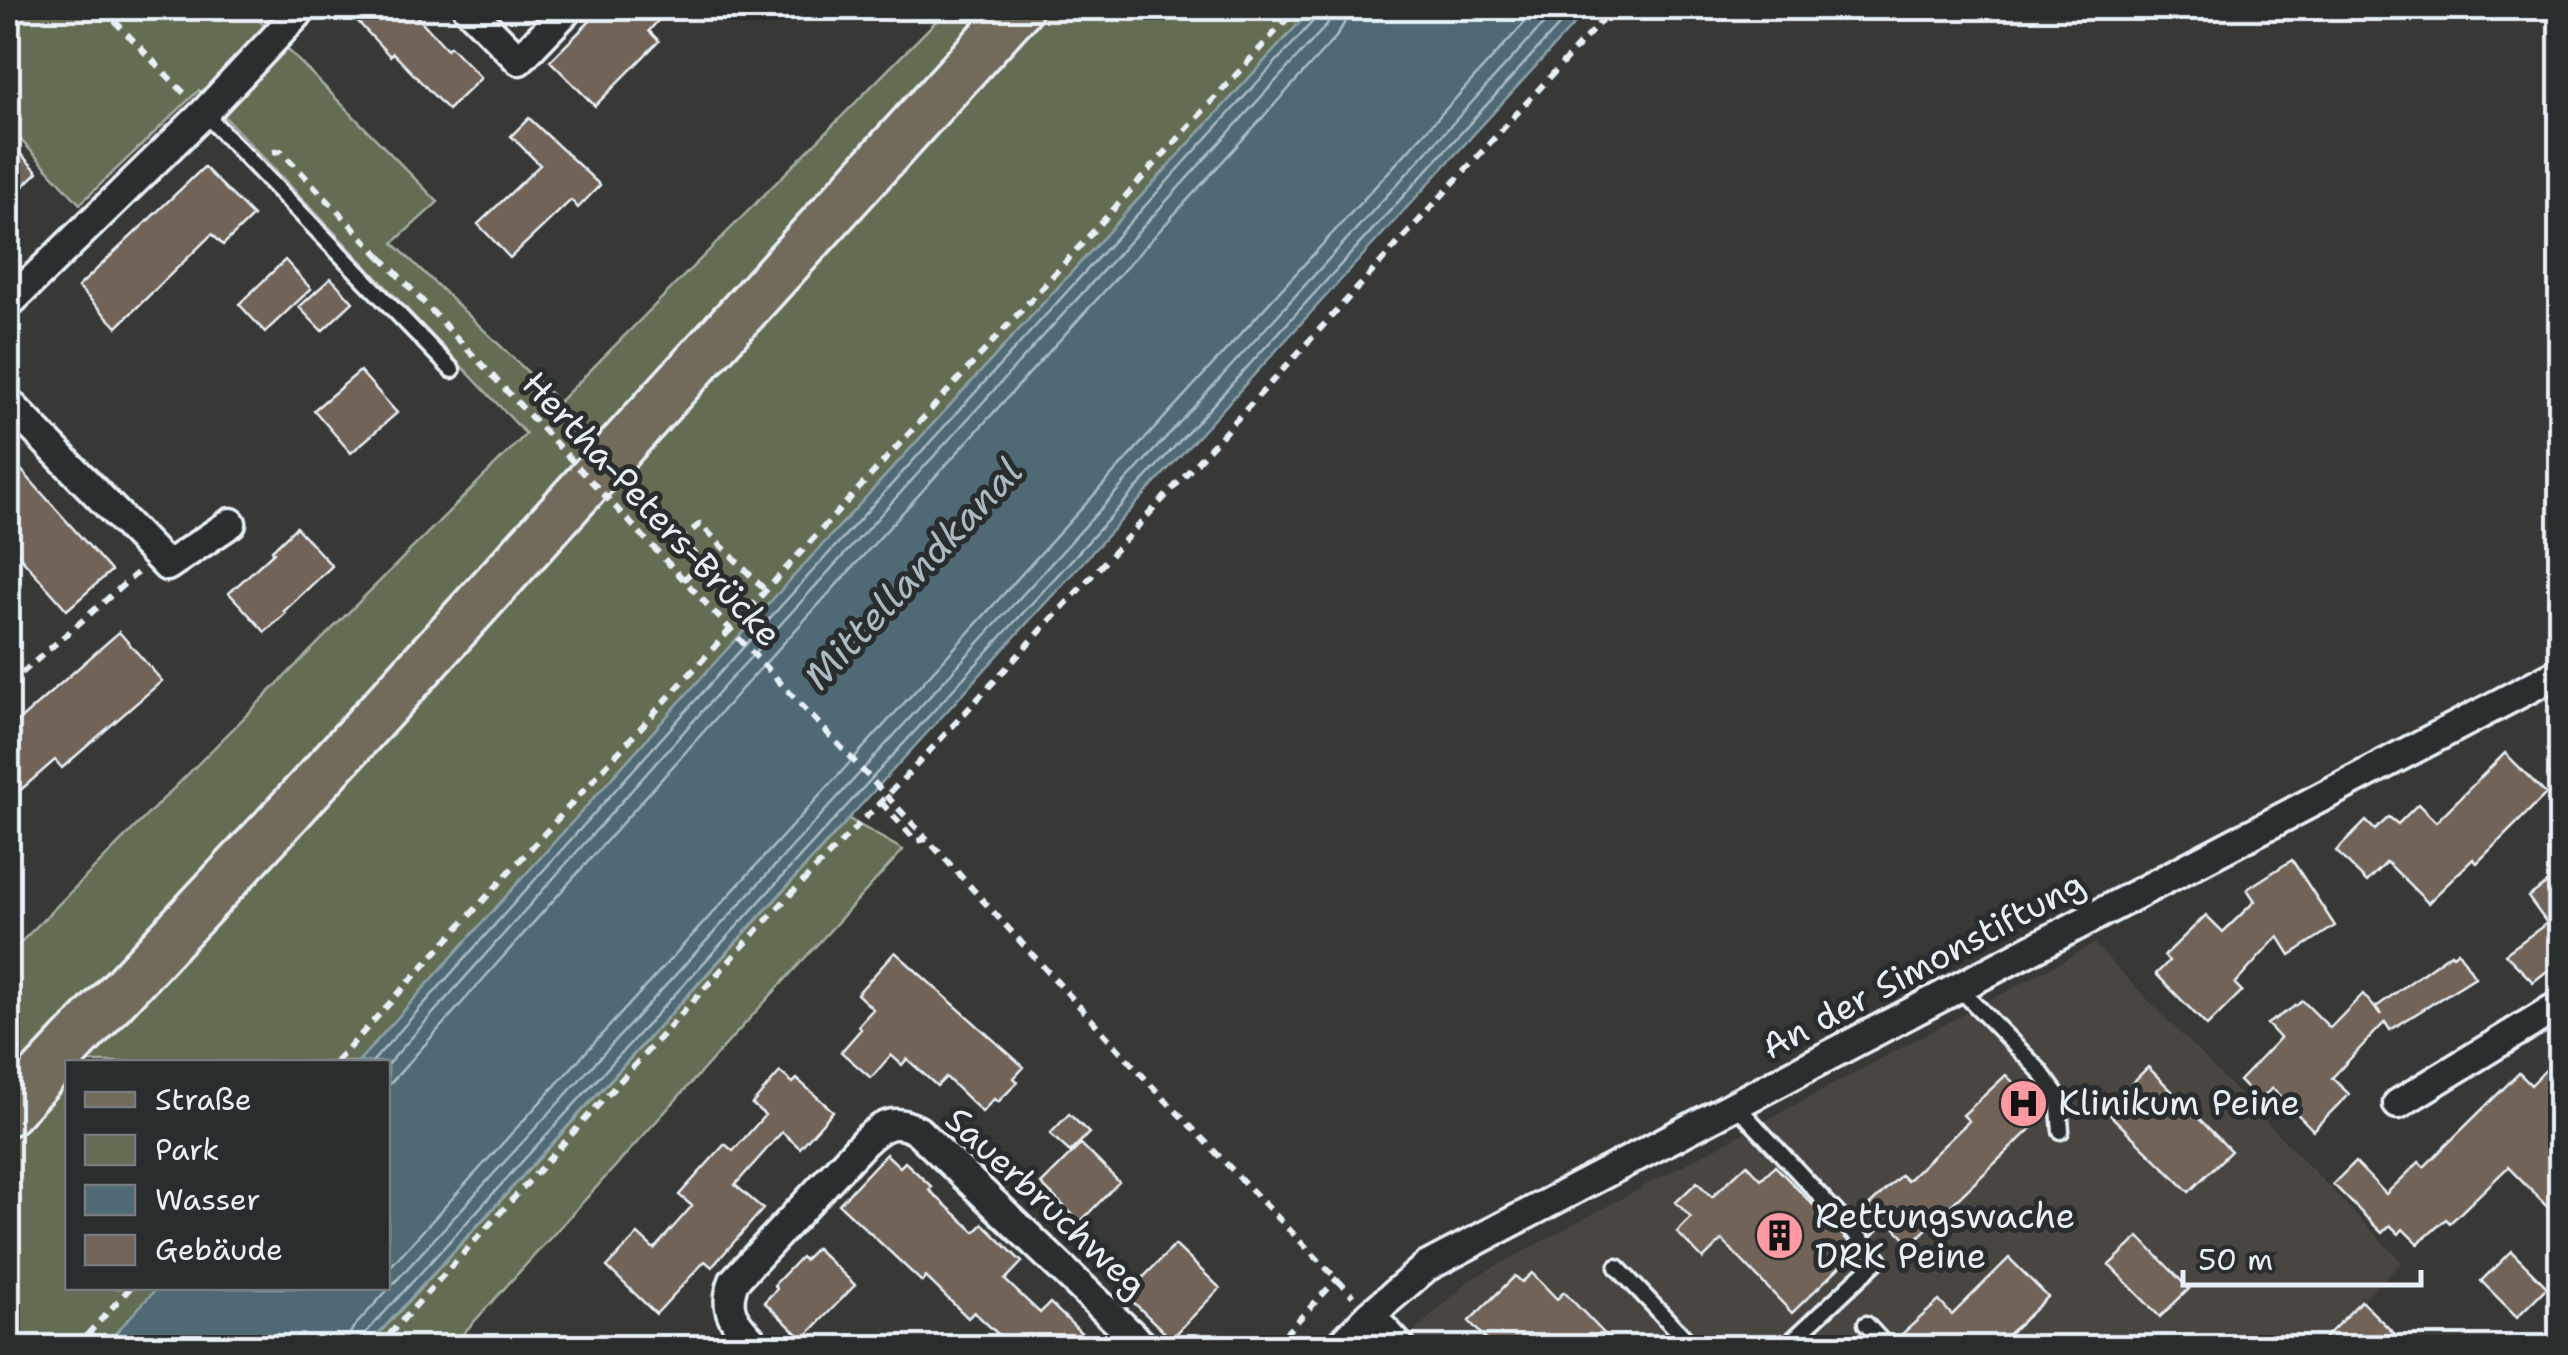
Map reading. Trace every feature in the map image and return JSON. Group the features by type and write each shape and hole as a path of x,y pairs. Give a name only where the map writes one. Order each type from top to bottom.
{"main road":[{"path":"8,1112 274,828 1019,8"}],"street":[{"path":"8,304 204,113 302,8"},
{"path":"468,8 519,60 568,8"},
{"path":"8,402 167,566 231,523"},
{"name":"An der Simonstiftung","path":"1338,1348 1426,1267 2557,681"},
{"path":"2398,1104 2560,1005"},
{"name":"Sauerbruchweg","path":"759,1348 738,1326 728,1308 728,1294 734,1281 877,1129 906,1124 918,1131 1145,1348"},
{"path":"1370,1316 1401,1348"}],"lane":[{"path":"204,113 452,370"},
{"path":"1958,988 2039,1070 2058,1096 2061,1131"},
{"path":"1736,1106 1879,1259 1784,1348"},
{"path":"1617,1267 1694,1348"},
{"path":"1866,1324 1888,1348"}],"path":[{"path":"102,8 204,113"},
{"path":"338,1060 1296,8"},
{"path":"377,1348 785,900 1289,363 1613,8"},
{"name":"Hertha-Peters-Brücke","path":"382,257 927,839"},
{"path":"684,580 702,563 681,538 700,524 766,591"},
{"path":"8,685 157,556"},
{"path":"881,802 916,842 927,839 1152,1086 1370,1316"},
{"path":"1272,1348 1338,1278"},
{"path":"75,1348 128,1290"}],"shaded area":[{"name":"Klinikum Peine","path":"2094,944 2402,1262 2314,1347 1396,1348 1470,1280"}],"green space":[{"path":"8,8 247,8 438,202 393,243 559,402 949,8 1313,8 711,667 360,1060 65,1060 65,1290 155,1290 103,1347 8,1347 8,955 526,434 199,90 80,204 8,126"},
{"path":"849,819 903,850 451,1347 367,1347"}],"water":[{"name":"Mittellandkanal","path":"1313,8 1589,8 366,1347 103,1347 155,1290 390,1290 390,1060 360,1060 711,667"}],"building":[{"path":"345,8 409,8 481,78 448,110"},
{"path":"603,8 669,8 649,31 659,41 595,106 550,61"},
{"path":"529,118 600,185 578,208 571,200 510,258 478,224 540,165 511,136"},
{"path":"8,141 38,172 8,201"},
{"path":"204,167 253,216 223,245 212,234 117,327 78,287"},
{"path":"285,260 311,289 265,332 239,304"},
{"path":"331,278 353,302 322,331 299,307"},
{"path":"360,371 397,413 351,453 314,410"},
{"path":"8,455 111,571 67,610 8,543"},
{"path":"296,527 332,566 265,632 229,593"},
{"path":"119,632 162,681 62,768 55,760 8,801 8,730"},
{"path":"2505,753 2546,794 2477,863 2473,859 2428,903 2387,862 2367,882 2336,851 2366,821 2375,830 2389,817 2398,824 2418,804 2436,822"},
{"path":"2292,860 2335,926 2290,955 2278,936 2235,984 2242,991 2207,1026 2156,974 2169,961 2164,956 2206,915 2223,932 2255,901 2247,889"},
{"path":"2560,874 2560,961 2533,982 2505,954 2547,923 2528,897"},
{"path":"2458,951 2475,977 2390,1030 2385,1022 2332,1078 2349,1094 2313,1130 2272,1088 2259,1101 2239,1081 2280,1038 2267,1024 2303,1001 2330,1028 2363,994 2381,1015 2376,1007"},
{"path":"895,952 1024,1067 1014,1078 1018,1082 982,1112 946,1077 937,1086 907,1059 902,1065 891,1055 871,1078 841,1052 873,1009 857,994"},
{"path":"2560,1055 2560,1220 2508,1167 2450,1223 2446,1219 2418,1244 2403,1229 2399,1234 2390,1225 2382,1233 2333,1184 2355,1162 2386,1194 2419,1162 2424,1167 2519,1073 2531,1085"},
{"path":"2148,1067 2231,1151 2189,1192 2105,1110"},
{"path":"780,1072 793,1083 797,1079 833,1111 800,1148 782,1132 735,1185 763,1209 712,1267 705,1261 656,1314 607,1267 638,1234 654,1249 692,1206 679,1195 725,1144 733,1151 765,1115 752,1104"},
{"path":"2006,1075 2045,1115 1911,1244 1888,1220 1872,1236 1856,1218 1901,1175 1907,1181 1969,1121 1963,1115"},
{"path":"1069,1114 1089,1133 1070,1152 1050,1134"},
{"path":"1081,1144 1119,1182 1080,1222 1041,1184"},
{"path":"886,1154 900,1167 905,1162 975,1232 983,1224 1022,1262 1005,1280 1040,1313 1050,1303 1097,1348 1013,1348 974,1312 968,1318 926,1277 922,1282 839,1204"},
{"name":"Rettungswache DRK Peine","path":"1747,1164 1761,1179 1775,1166 1857,1250 1792,1313 1722,1240 1703,1259 1677,1232 1691,1218 1676,1202 1697,1182 1712,1197"},
{"path":"2139,1237 2189,1289 2160,1317 2109,1265"},
{"path":"1175,1245 1220,1288 1171,1339 1126,1295"},
{"path":"816,1248 855,1285 803,1339 764,1302 777,1289 774,1285 801,1257 804,1260"},
{"path":"2511,1251 2547,1287 2517,1317 2481,1281"},
{"path":"2009,1258 2048,1297 1994,1348 1916,1348 1902,1334 1939,1301 1952,1315"},
{"path":"1532,1273 1557,1299 1564,1292 1618,1348 1494,1348 1469,1321 1515,1276 1522,1282"},
{"path":"2361,1301 2409,1348 2315,1348"}],"place":[{"name":"Klinikum Peine","path":"2023,1103"},
{"name":"Rettungswache DRK Peine","path":"1780,1236"}]}
